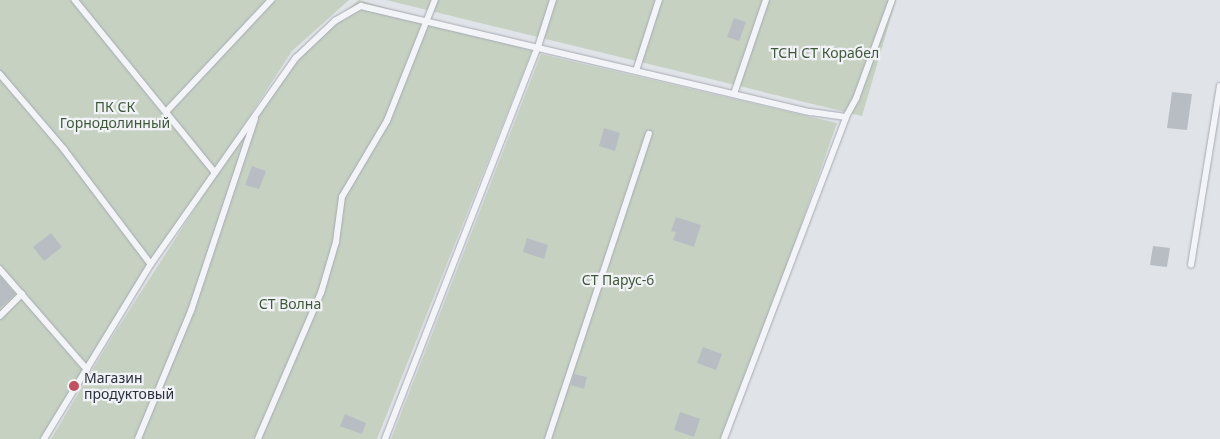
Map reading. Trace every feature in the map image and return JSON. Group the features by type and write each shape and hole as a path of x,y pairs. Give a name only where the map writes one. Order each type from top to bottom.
{"lane":[{"path":"75,0 214,172"},
{"path":"166,112 271,0"},
{"path":"258,439 321,293 336,242 342,197 387,121 435,0"},
{"path":"385,439 538,47 553,0"},
{"path":"636,71 659,0"},
{"path":"734,94 766,0"},
{"path":"724,439 892,0"},
{"path":"44,439 150,264 296,58 334,21 361,6 734,94 846,118"},
{"path":"0,74 64,149 150,264"},
{"path":"1191,265 1220,86"},
{"path":"138,439 191,311 258,112"},
{"path":"548,439 649,134"},
{"path":"0,269 87,369"},
{"path":"0,316 22,294"}],"green space":[{"name":"ПК СК Горнодолинный","path":"0,0 349,0 292,51 40,439 0,439"},
{"name":"СТ Волна","path":"359,0 532,51 377,439 51,439 112,337 295,53"},
{"name":"ТСН СТ Корабел","path":"386,0 896,0 862,116"},
{"name":"СТ Парус-6","path":"541,54 837,123 726,439 391,439"}],"building":[{"path":"734,18 746,22 739,41 727,37"},
{"path":"1172,92 1192,94 1187,130 1167,128"},
{"path":"604,128 620,133 615,151 599,146"},
{"path":"252,166 266,171 259,189 245,185"},
{"path":"676,217 701,225 694,247 673,240 676,232 671,231"},
{"path":"51,233 62,247 44,261 33,247"},
{"path":"527,238 548,245 544,259 523,252"},
{"path":"1153,246 1170,248 1167,267 1150,265"},
{"path":"0,276 15,294 0,308"},
{"path":"703,347 722,354 716,370 697,363"},
{"path":"574,374 587,377 584,389 571,385"},
{"path":"680,412 700,419 694,437 674,430"},
{"path":"345,414 366,423 362,434 340,426"}],"place":[{"name":"Магазин продуктовый","path":"74,386"}]}
